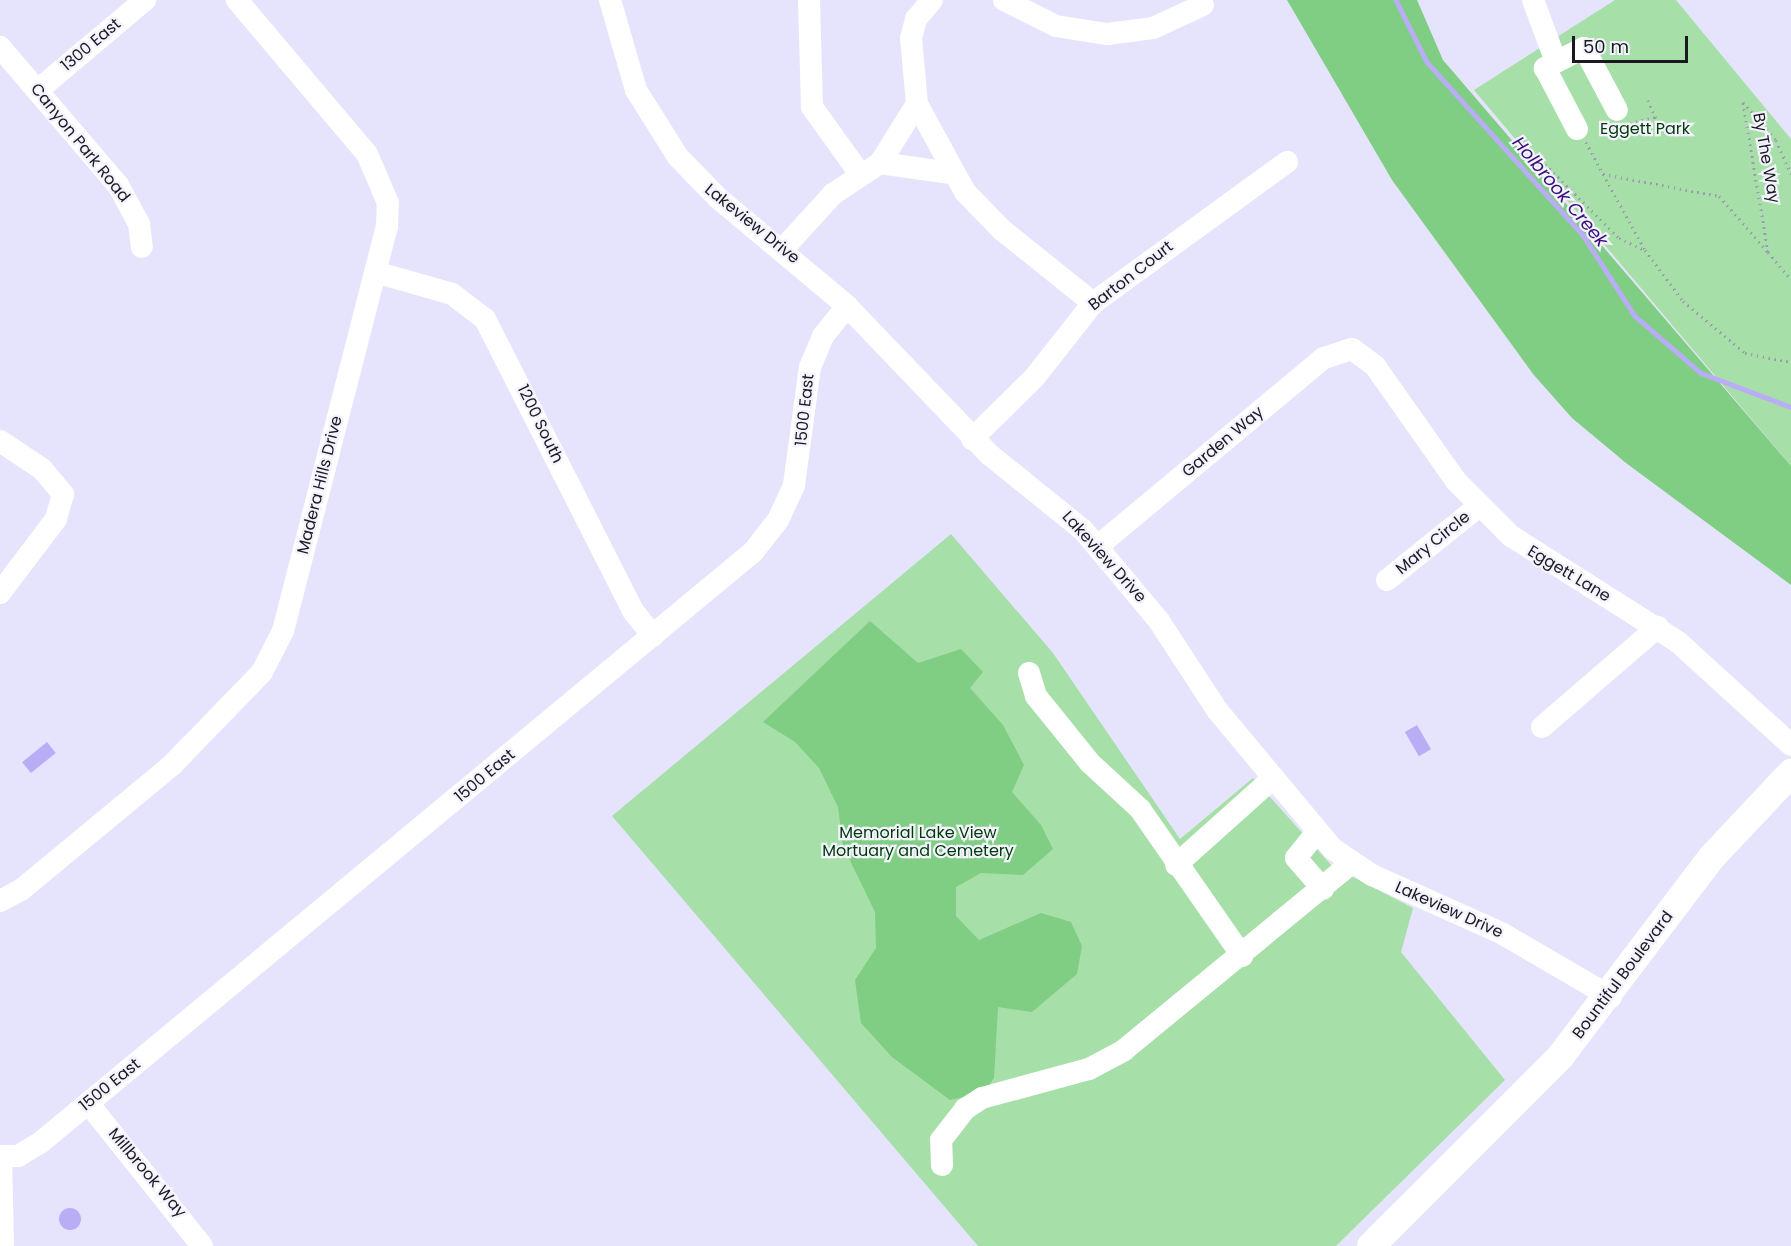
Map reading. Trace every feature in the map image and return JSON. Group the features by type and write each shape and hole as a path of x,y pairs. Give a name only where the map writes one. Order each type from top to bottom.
{"main road":[{"name":"Bountiful Boulevard","path":"1371,1246 1560,1058 1611,997 1705,865 1791,773"}],"street":[{"name":"1300 East","path":"38,90 145,0"},
{"name":"Madera Hills Drive","path":"0,901 21,890 172,765 273,656 375,272 389,215 382,178 237,0"},
{"name":"Lakeview Drive","path":"610,0 628,71 665,141 704,185 847,306 972,439 1056,504 1098,546 1272,779 1317,832 1352,863 1487,925 1611,997"},
{"path":"809,0 812,107 870,168 950,173"},
{"path":"932,0 916,19 911,38 917,104 950,173 1002,230 1093,303"},
{"path":"1004,0 1056,26 1107,34 1153,28 1203,5"},
{"path":"1533,0 1552,55 1545,69 1580,133"},
{"name":"Canyon Park Road","path":"0,47 118,185 139,224 142,247"},
{"path":"1552,55 1584,48 1617,110"},
{"path":"782,250 821,204 870,168 917,104"},
{"name":"Barton Court","path":"972,439 1034,378 1093,303 1287,162"},
{"name":"1200 South","path":"375,272 452,294 484,319 633,611 653,636"},
{"name":"1500 East","path":"1,1156 26,1153 738,567 778,520 799,465 810,367 823,336 847,306"},
{"name":"Eggett Lane","path":"1352,349 1375,366 1479,506 1543,561 1658,627 1727,683 1791,745"},
{"name":"Garden Way","path":"1098,546 1324,358 1352,349"},
{"path":"0,441 42,469 63,494 56,519 0,593"},
{"name":"Mary Circle","path":"1388,580 1479,506"},
{"path":"1542,727 1658,627"},
{"path":"1029,673 1036,696 1090,763 1140,809 1176,865 1242,956"},
{"path":"1176,865 1272,779"},
{"path":"1317,832 1296,858 1323,889"},
{"path":"942,1165 946,1129 973,1102 1106,1062 1242,956 1352,863"},
{"name":"Millbrook Way","path":"88,1103 202,1246"},
{"path":"1,1156 3,1243"}],"path":[{"path":"1648,100 1661,131"},
{"name":"By The Way","path":"1768,252 1743,102 1776,140 1791,174"},
{"path":"1580,133 1645,250 1717,335 1745,352 1791,362"},
{"path":"1545,164 1619,238 1645,250"},
{"path":"1603,174 1719,196 1791,279"}],"green space":[{"path":"1287,0 1417,0 1443,60 1791,466 1791,585 1626,463 1572,418 1533,374 1392,180"},
{"name":"Eggett Park","path":"1615,0 1676,0 1791,139 1791,466 1474,90"},
{"name":"Memorial Lake View Mortuary and Cemetery","path":"951,534 1053,653 1180,839 1253,778 1332,866 1413,908 1401,952 1505,1080 1336,1246 978,1246 612,816"},
{"path":"870,621 918,663 961,649 983,672 970,688 1003,725 1024,765 1012,792 1041,825 1053,849 1023,875 981,873 956,887 956,916 979,940 1041,913 1071,922 1082,946 1077,974 1032,1012 998,1007 994,1078 983,1093 950,1100 892,1057 861,1023 855,980 876,948 875,912 843,846 838,807 819,768 795,742 763,722"}],"shaded area":[{"path":"1417,725 1431,749 1419,756 1405,732"},
{"path":"47,742 56,753 31,773 22,762"},
{"path":"70,1208 80,1215 81,1219 74,1229 70,1230 60,1223 59,1219 66,1209"}],"waterway":[{"name":"Holbrook Creek","path":"1396,0 1427,62 1583,235 1635,316 1701,373 1791,407"}]}
